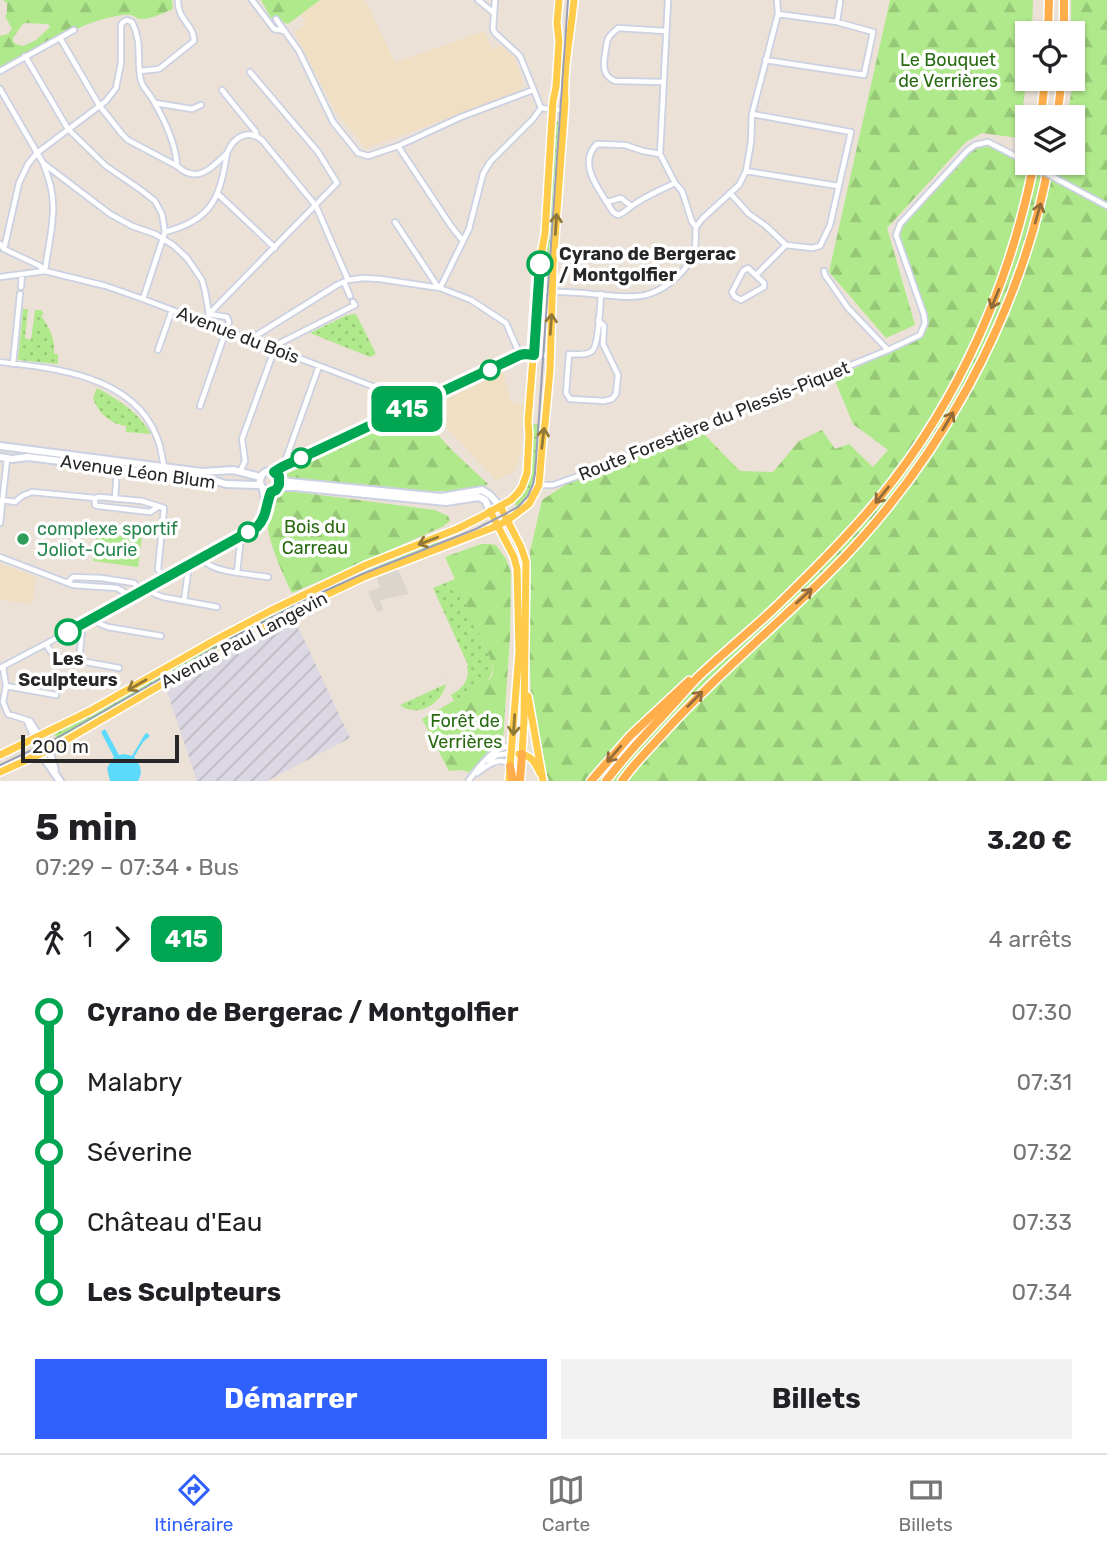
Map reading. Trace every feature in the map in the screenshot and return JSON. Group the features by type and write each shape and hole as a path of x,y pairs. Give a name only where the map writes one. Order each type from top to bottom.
{"highway":[{"path":"1048,21 1049,0"},
{"path":"1064,0 1064,21"},
{"path":"606,781 697,678 832,552 881,497 922,440 958,378 988,317 1013,247 1032,175"},
{"path":"622,781 702,692 825,578 904,487 966,390 986,351 1031,237 1046,175"},
{"path":"591,781 630,736 687,682 697,678"},
{"path":"628,781 649,749"},
{"path":"520,781 522,750"},
{"path":"510,766 511,781"}],"main road":[{"path":"534,355 552,110 556,87 559,0"},
{"path":"539,485 550,356 567,42 574,0"},
{"path":"543,781 534,761 522,750 527,597 525,556 508,520 490,495 482,490 441,497 290,482 279,483 271,492 261,487 260,477 520,355 550,356"},
{"name":"Avenue Paul Langevin","path":"0,755 90,710 272,610 359,568 438,537 497,503 511,500 522,487 527,473 534,355"},
{"name":"Avenue Léon Blum","path":"0,446 202,472 237,471 260,477"},
{"path":"17,458 18,448"},
{"name":"Avenue Léon Blum","path":"4,458 28,457 203,477 230,485 261,487"},
{"path":"230,485 230,475 237,471"},
{"path":"274,472 279,483 286,486 446,502 480,497 484,499 514,557 517,569 519,651 510,766"},
{"name":"Avenue Paul Langevin","path":"0,772 49,750 309,603 363,577 497,526 518,514 531,501 539,485"},
{"path":"525,671 543,781"},
{"path":"512,750 530,747 541,767"},
{"path":"49,750 55,772"},
{"path":"41,754 60,781"}],"street":[{"path":"140,71 159,69 194,41 194,34 178,11 178,0"},
{"path":"252,0 274,29 285,31"},
{"path":"478,0 494,13"},
{"path":"495,0 495,33 520,56 541,108"},
{"path":"668,0 660,154 682,191 696,227"},
{"path":"538,291 629,297 645,295 659,290 684,270 695,246 696,227 739,184 746,171 752,114 778,14 777,0"},
{"path":"837,22 840,2"},
{"path":"765,61 864,75 873,32 837,22 778,14"},
{"path":"276,19 299,51 332,122 358,153 368,156 533,90"},
{"path":"45,271 2,246 21,175 37,153 114,92 121,63 123,22 130,21 134,27 139,46 142,83 172,140 177,166"},
{"path":"663,82 609,79 603,66 610,35 618,28 666,31"},
{"path":"0,71 74,30"},
{"path":"60,38 99,105 125,138 189,174 199,174 212,167 227,153"},
{"path":"26,56 68,129 106,166 150,196 162,214 164,240 143,299"},
{"path":"204,322 337,183 318,152 250,72"},
{"path":"0,89 48,175 54,204 45,271"},
{"path":"222,90 256,132 256,136"},
{"path":"154,103 192,109 201,105"},
{"path":"541,108 564,111"},
{"path":"440,288 469,229 483,174 490,162 541,108"},
{"path":"730,192 749,214 786,245 811,248 820,246 830,225 851,132 752,114"},
{"path":"165,232 185,226 208,210 218,194 227,153 232,143 238,137 256,136 316,206 350,296"},
{"name":"Route Forestière du Plessis-Piquet","path":"539,485 553,485 581,475 920,335 925,323 896,234 900,224 975,145 988,142 1015,156"},
{"path":"660,154 625,145 597,144 590,150 589,170 613,212 618,215 675,183"},
{"path":"398,146 463,241"},
{"path":"43,163 110,214 131,226 155,234 183,253 204,285 209,314"},
{"path":"746,171 839,186"},
{"path":"1050,175 1107,206"},
{"path":"218,194 275,248"},
{"path":"607,202 621,198 631,206"},
{"path":"395,222 440,288"},
{"path":"756,275 786,245"},
{"path":"748,268 756,275 764,283 764,287 741,300 735,297 732,292 743,271 748,268"},
{"name":"Avenue du Bois","path":"0,277 45,271 106,286 418,404"},
{"path":"824,271 848,308 888,350"},
{"path":"21,287 22,274"},
{"path":"253,341 257,335 346,281 380,279 440,288 471,300 506,323 520,355"},
{"path":"13,364 20,294"},
{"path":"598,320 604,326 603,344 618,375 616,394 612,399 604,401 570,398 566,393 569,354 586,354 596,345 598,320 601,294"},
{"path":"237,471 245,461 242,439 274,349 279,343 355,306 353,302"},
{"path":"158,350 172,310"},
{"path":"200,406 229,323 227,317 209,314"},
{"path":"0,362 75,373 129,400 146,417 156,434 164,467"},
{"path":"283,467 319,366"},
{"path":"0,523 4,458"},
{"path":"115,499 117,469"},
{"path":"41,754 33,724 8,714 3,702 5,686 1,668 260,524 265,516 261,487"},
{"path":"2,500 15,502 32,492 153,503 163,508 158,569 163,579"},
{"path":"265,510 271,492"},
{"path":"95,498 95,505 98,506 150,512 158,507"},
{"path":"237,572 241,536"},
{"path":"0,557 74,585 117,587 128,598"},
{"path":"202,558 204,563 217,569 268,577"},
{"path":"184,601 188,572 185,567"},
{"path":"67,583 73,577 101,578 134,583 141,592"},
{"path":"148,588 155,594 217,607"},
{"path":"96,617 100,624 108,627 161,636"},
{"path":"79,626 82,630 79,661"},
{"path":"46,644 51,652 59,657 119,668"},
{"path":"5,686 56,695"},
{"path":"0,720 8,714"},
{"path":"35,736 49,750"},
{"path":"468,780 498,749 503,746 512,750"},
{"path":"468,780 497,755 512,750"},
{"path":"476,773 501,761 508,762 510,766"}],"shaded area":[{"path":"321,0 365,0 395,63 484,31 492,50 502,46 515,58 522,79 521,92 366,148 335,111 295,33 306,23 301,15"},
{"path":"503,372 511,403 524,405 521,451 515,471 496,480 431,412 433,404"},
{"path":"0,564 36,577 32,604 0,600"},
{"path":"397,568 409,594 380,600 383,610 377,612 368,592 380,587 376,576"},
{"path":"293,623 300,631 350,738 267,781 197,781 167,691 286,624"}],"green space":[{"path":"3,0 172,0 173,9 149,18 140,19 125,15 93,22 75,31 73,28 0,68 0,36 8,34 12,29 5,16 7,3","holes":["25,23 48,24 50,27 36,40 23,46 13,41"]},
{"path":"261,0 320,0 288,24 271,18"},
{"name":"Le Bouquet de Verrières","path":"890,0 1033,0 1032,21 1015,21 1015,91 1025,91 1023,105 1015,105 1015,138 982,133 966,142 887,228 915,325 886,338 829,272"},
{"path":"1071,0 1107,0 1107,781 549,781 540,755 531,696 529,642 530,552 542,500 565,485 699,429 740,471 773,472 799,441 822,430 835,449 849,444 873,467 888,450 853,424 834,378 920,338 927,329 928,317 900,237 902,226 969,153 988,144 1015,159 1015,175 1085,175 1085,105 1069,105 1072,91 1085,91 1085,21 1071,21"},
{"path":"554,121 562,122 550,278 543,278"},
{"path":"23,309 28,309 25,338 31,340 35,310 41,310 44,314 41,316 51,334 54,354 58,354 58,364 18,360"},
{"path":"356,314 376,354 370,357 310,333 347,315"},
{"path":"97,388 127,407 151,434 126,432 126,426 106,417 93,398"},
{"name":"Bois du Carreau","path":"407,413 423,414 445,442 488,484 449,491 430,491 287,477 283,472 288,468"},
{"path":"531,424 543,425 536,484 532,496 518,510 514,502 521,495 529,476"},
{"name":"Bois du Carreau","path":"289,491 435,510 448,516 450,521 442,527 292,593 273,549 267,520 274,495"},
{"path":"98,529 142,535 138,567 93,561"},
{"path":"437,539 439,546 279,617 275,610 334,582"},
{"name":"Forêt de Verrières","path":"481,544 496,545 506,559 511,573 503,740 469,772 449,771 422,719 491,678 492,663 445,557"},
{"path":"455,579 492,663 492,670 486,682 454,701 451,695 465,683 468,665 433,588"},
{"path":"271,612 275,619 58,741 54,733"},
{"path":"446,684 438,699 424,709 408,709 400,705"}],"water":[{"path":"105,729 119,755 132,756 145,734 150,736 134,757 140,769 138,781 110,781 107,768 114,757 101,732"}],"tram line":[{"path":"0,765 55,739 232,638 316,595 476,529 518,507 528,496 535,474 568,0"}],"bus line":[{"name":"415","path":"68,632 257,527 265,516 271,492 276,490 280,482 279,476 274,472 282,467 520,355 534,355 540,264"}],"place":[{"name":"Cyrano de Bergerac / Montgolfier","path":"540,264"},
{"name":"complexe sportif Joliot-Curie","path":"23,539"},
{"name":"Les Sculpteurs","path":"68,632"}]}
